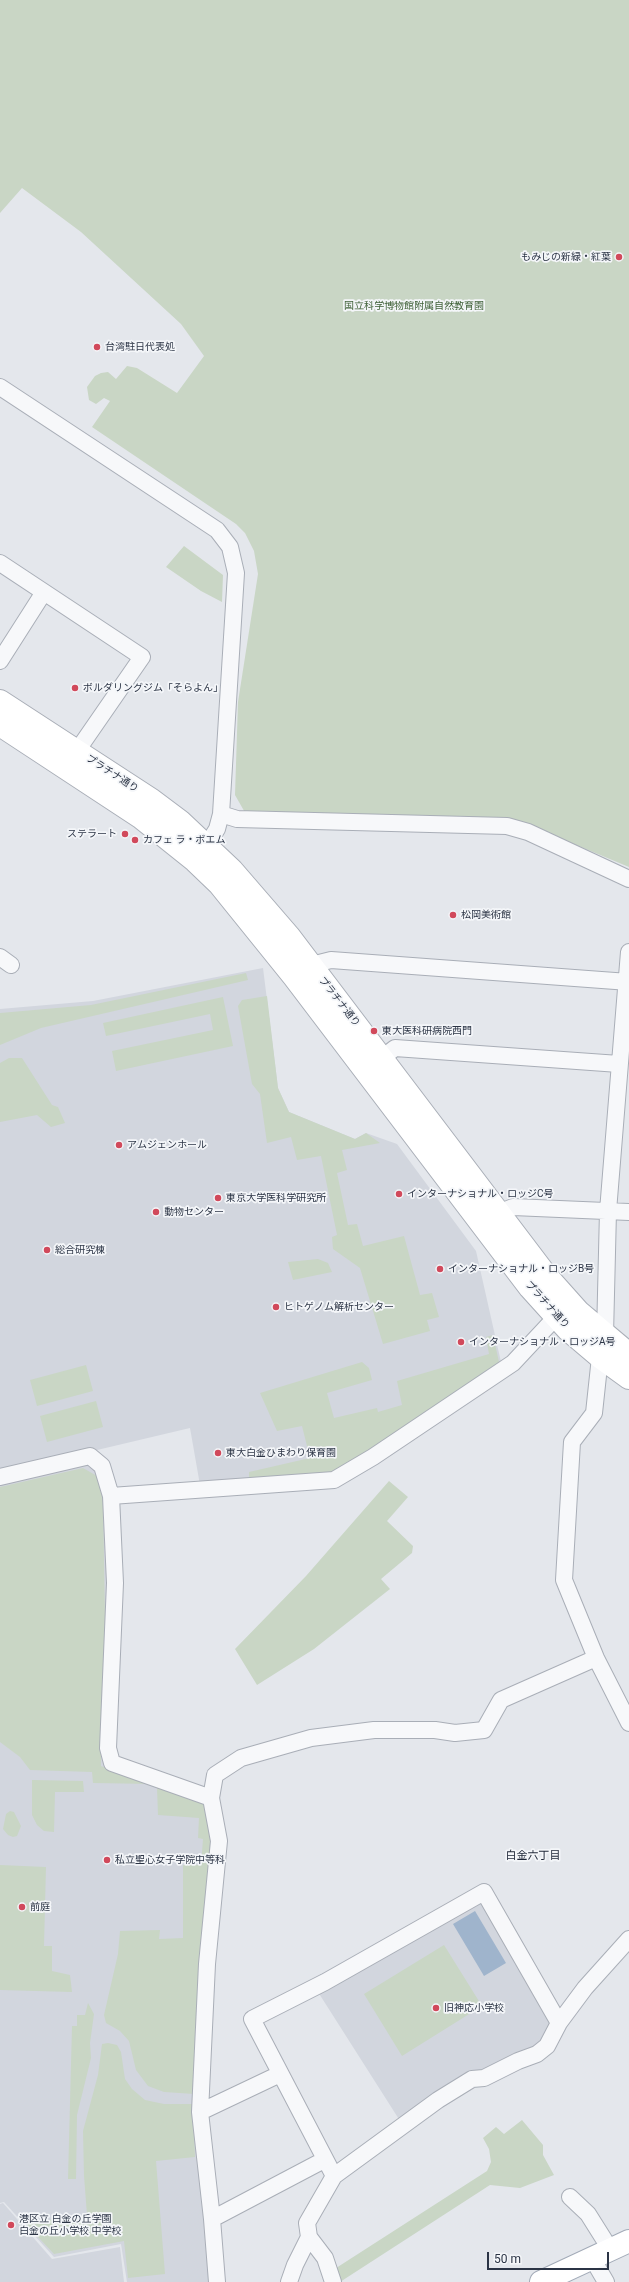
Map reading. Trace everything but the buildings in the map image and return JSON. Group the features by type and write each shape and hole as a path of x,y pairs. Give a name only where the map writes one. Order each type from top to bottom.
{"main road":[{"name":"プラチナ通り","path":"0,701 152,800 180,821 201,853"},
{"name":"プラチナ通り","path":"0,725 140,817 201,853 249,888 302,971 480,1224 562,1309 605,1335 629,1354"},
{"name":"プラチナ通り","path":"302,971 382,1058 498,1213 562,1309 600,1357 629,1378"},
{"path":"541,2282 598,2249 629,2241"}],"street":[{"path":"0,387 217,530 230,547 236,573 221,814 217,829 201,853"},
{"path":"0,563 142,657 77,751"},
{"path":"0,661 44,592"},
{"path":"221,814 237,820 507,826 528,832 629,879"},
{"path":"629,952 628,982 619,1064 608,1211 605,1335 600,1357 594,1413 572,1442 564,1580 596,1658 629,1723"},
{"path":"302,971 331,960 628,982"},
{"path":"382,1058 395,1048 619,1064"},
{"path":"498,1213 513,1207 629,1212"},
{"path":"111,1496 334,1480 373,1457 513,1363 562,1309"},
{"path":"0,1477 90,1456 102,1466 111,1496 115,1583 108,1748 112,1763 211,1798"},
{"path":"217,2282 212,2219 200,2112 207,1964 219,1841 211,1798 215,1775 241,1758 311,1738 374,1730 435,1730 455,1733 484,1730 501,1700 596,1658"},
{"path":"334,2176 324,2160 252,2019 325,1982 484,1892 559,2023"},
{"path":"333,2282 325,2258 309,2237 307,2223 334,2176 438,2100 472,2079 484,2078 537,2054 547,2046 559,2023 585,1988 629,1939"},
{"path":"200,2112 280,2074"},
{"path":"212,2219 324,2160"},
{"path":"570,2197 588,2214 606,2282"},
{"path":"289,2282 295,2265 309,2237"}],"shaded area":[{"name":"東京大学医科学研究所","path":"263,968 278,1088 289,1112 355,1139 366,1133 397,1144 476,1251 501,1362 347,1469 200,1485 190,1428 0,1473 0,1009 93,1001"},
{"name":"私立聖心女子学院中等科","path":"86,1465 98,1472 105,1496 108,1616 103,1765 208,1801 196,2095 209,2282 127,2282 121,2244 54,2257 4,2202 0,2203 0,1484"},
{"name":"旧神応小学校","path":"481,1899 554,2025 544,2040 402,2124 318,1992"},
{"name":"港区立 白金の丘学園 白金の丘小学校 中学校","path":"3,2203 52,2259 120,2247 124,2282 0,2282 0,2204"}],"green space":[{"name":"国立科学博物館附属自然教育園","path":"0,0 629,0 629,867 516,820 247,816 235,795 238,702 258,574 254,551 245,533 236,524 92,427 110,401 104,398 96,404 89,400 87,387 95,376 101,373 108,372 116,379 127,366 137,368 177,393 204,356 181,324 81,232 22,188 0,213"},
{"path":"184,546 223,575 222,602 201,591 166,567"},
{"path":"246,973 248,980 41,1028 0,1045 0,1013 91,1005"},
{"path":"267,996 278,1088 289,1112 355,1139 366,1133 380,1143 342,1150 347,1170 337,1173 348,1225 357,1224 363,1246 404,1236 420,1295 432,1293 439,1317 427,1320 430,1331 383,1344 360,1268 333,1249 332,1237 337,1235 321,1156 297,1160 291,1137 267,1143 260,1094 252,1084 238,1006 242,1000"},
{"path":"223,997 233,1046 116,1071 112,1051 213,1030 210,1014 106,1036 103,1023"},
{"path":"9,1058 22,1058 52,1105 58,1107 65,1123 51,1127 37,1115 0,1122 0,1063"},
{"path":"318,1259 328,1263 332,1272 293,1280 288,1262"},
{"path":"493,1335 499,1362 345,1468 327,1477 249,1481 249,1472 310,1458 302,1426 277,1431 260,1393 362,1362 369,1368 372,1380 327,1393 334,1418 377,1408 378,1412 402,1405 397,1381 489,1354 486,1337"},
{"path":"86,1365 93,1391 37,1406 30,1380"},
{"path":"96,1401 103,1427 47,1442 40,1416"},
{"path":"83,1468 97,1476 103,1499 105,1617 101,1766 153,1784 93,1783 92,1772 30,1770 20,1757 0,1742 0,1487"},
{"path":"389,1481 408,1497 387,1521 413,1546 412,1553 381,1579 390,1589 314,1649 257,1685 235,1649 306,1576"},
{"path":"32,1780 83,1781 84,1792 55,1792 54,1832 44,1831 37,1825 32,1815"},
{"path":"157,1788 205,1803 212,1839 194,2094 164,2092 148,2086 136,2070 129,2041 120,2031 106,2023 104,2015 118,1954 120,1931 160,1930 159,1939 183,1938 183,1865 201,1865 203,1839 198,1838 199,1818 158,1815"},
{"path":"10,1811 14,1812 21,1826 17,1836 13,1837 8,1835 3,1829 6,1814"},
{"name":"前庭","path":"0,1865 46,1867 44,1946 52,1946 52,1971 70,1975 72,1992 0,1990"},
{"path":"444,1945 482,2006 402,2056 364,1994"},
{"path":"88,2003 94,2014 90,2043 91,2058 77,2115 76,2179 68,2179 72,2026 77,2026 77,2015 85,2015"},
{"path":"108,2043 117,2045 121,2052 125,2079 132,2089 145,2100 164,2104 193,2104 195,2157 156,2161 165,2274 128,2278 124,2241 54,2254 25,2223 87,2215 83,2131 98,2075 102,2044"},
{"path":"522,2120 543,2145 543,2155 554,2175 520,2188 490,2185 340,2282 333,2270 487,2171 491,2162 489,2149 483,2138 496,2127 504,2134"}],"water":[{"path":"475,1911 506,1963 484,1976 453,1924"}],"place":[{"name":"もみじの新緑・紅葉","path":"619,257"},
{"name":"台湾駐日代表処","path":"97,347"},
{"name":"ボルダリングジム「そらよん」","path":"75,688"},
{"name":"ステラート","path":"125,834"},
{"name":"カフェ ラ・ボエム","path":"135,840"},
{"name":"松岡美術館","path":"453,915"},
{"name":"東大医科研病院西門","path":"374,1031"},
{"name":"アムジェンホール","path":"119,1145"},
{"name":"インターナショナル・ロッジC号","path":"399,1194"},
{"name":"東京大学医科学研究所","path":"218,1198"},
{"name":"動物センター","path":"156,1212"},
{"name":"総合研究棟","path":"47,1250"},
{"name":"インターナショナル・ロッジB号","path":"440,1269"},
{"name":"ヒトゲノム解析センター","path":"276,1307"},
{"name":"インターナショナル・ロッジA号","path":"461,1342"},
{"name":"東大白金ひまわり保育園","path":"218,1453"},
{"name":"私立聖心女子学院中等科","path":"107,1860"},
{"name":"前庭","path":"22,1907"},
{"name":"旧神応小学校","path":"436,2008"},
{"name":"港区立 白金の丘学園 白金の丘小学校 中学校","path":"11,2225"}],"district":[{"name":"白金六丁目","path":"533,1856"}]}
